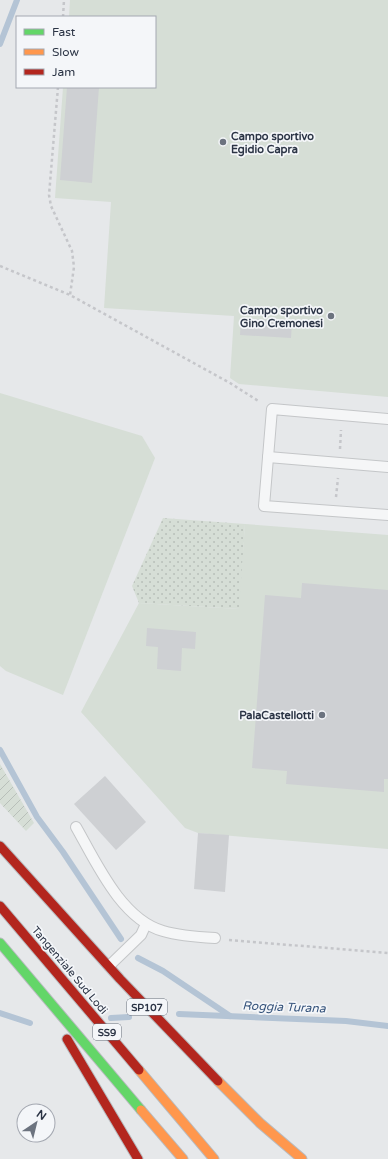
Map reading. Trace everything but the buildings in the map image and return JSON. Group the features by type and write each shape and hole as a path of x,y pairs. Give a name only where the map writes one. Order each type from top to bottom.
{"highway":[{"name":"SP107","path":"0,846 173,1036 241,1106 285,1146 302,1159"},
{"name":"Tangenziale Sud Lodi","path":"0,906 214,1159"},
{"name":"SS9","path":"0,944 183,1159"},
{"path":"35,985 138,1159"}],"lane":[{"path":"388,419 272,409 264,506 388,515"},
{"path":"268,457 388,467"},
{"path":"76,827 108,882 132,913 146,924 162,931 179,935 215,938"},
{"path":"109,966 141,934 146,924"}],"path":[{"path":"63,16 64,0"},
{"path":"58,88 49,195 51,206 72,251 74,267 70,295"},
{"path":"0,266 70,295 272,409"},
{"path":"215,938 388,954"}],"shaded area":[{"name":"Campo sportivo Egidio Capra","path":"70,0 388,0 388,397 239,384 230,378 234,316 104,308 111,202 55,198 63,88 156,88 156,16 69,16"},
{"path":"0,393 142,436 155,458 63,695 6,671 0,666"},
{"path":"163,518 245,524 240,609 139,603 132,586"},
{"path":"245,524 388,535 388,849 198,833 185,828 81,712 139,603 239,609"},
{"path":"0,764 34,823 26,831 0,803"}],"waterway":[{"path":"0,44 17,0"},
{"path":"0,750 37,817 63,852 121,939"},
{"path":"138,958 163,971 230,1016"},
{"name":"Roggia Turana","path":"0,1013 30,1023"},
{"name":"Roggia Turana","path":"179,1014 346,1021 388,1026"},
{"name":"Roggia Turana","path":"111,1018 129,1017"}],"traffic: fast":[{"path":"0,943 141,1110"}],"traffic: slow":[{"path":"139,1070 214,1159"},
{"path":"218,1081 260,1123 302,1159"},
{"path":"141,1110 183,1159"}],"traffic: jam":[{"path":"0,846 120,979 218,1081"},
{"path":"0,906 139,1070"},
{"path":"67,1039 138,1159"}],"place":[{"name":"Campo sportivo Egidio Capra","path":"223,142"},
{"name":"Campo sportivo Gino Cremonesi","path":"331,316"},
{"name":"PalaCastellotti","path":"322,715"}]}
